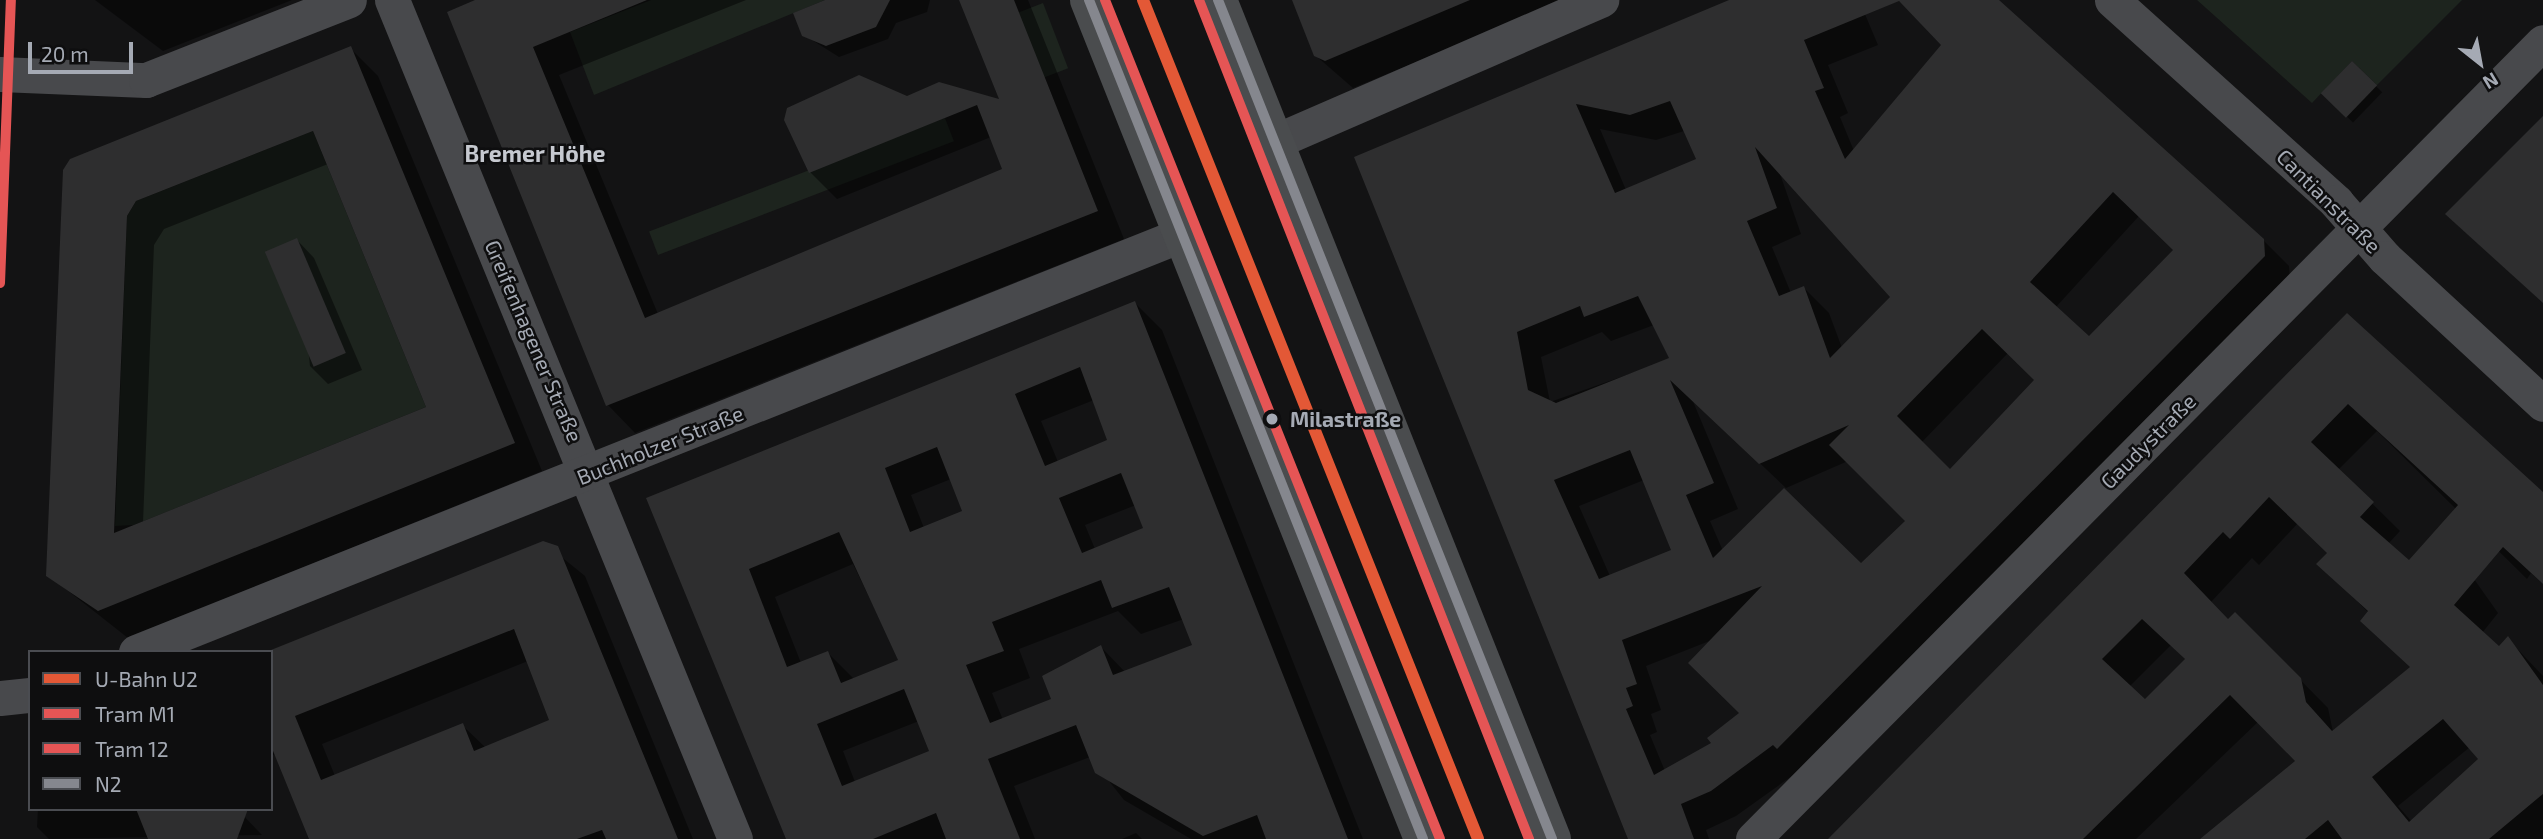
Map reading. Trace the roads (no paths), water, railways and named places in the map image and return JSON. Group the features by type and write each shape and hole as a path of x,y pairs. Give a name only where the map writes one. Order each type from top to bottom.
{"main road":[{"path":"1089,0 1423,839"},
{"path":"1218,0 1552,839"}],"street":[{"path":"0,74 146,80 349,0"},
{"name":"Greifenhagener Straße","path":"392,0 589,474 735,839"},
{"path":"1274,142 1601,0"},
{"name":"Cantianstraße","path":"2112,0 2543,404"},
{"name":"Gaudystraße","path":"1753,839 2543,42"},
{"name":"Buchholzer Straße","path":"140,650 589,474 1183,234"},
{"path":"0,698 28,695"}],"metro line":[{"name":"U2","path":"1143,0 1478,839"}],"tram line":[{"name":"12","path":"0,283 11,0"},
{"name":"M1","path":"1105,0 1440,839"},
{"name":"M1","path":"1199,0 1529,839"}],"place":[{"name":"Milastraße","path":"1272,419"}],"district":[{"name":"Bremer Höhe","path":"535,153"}]}
